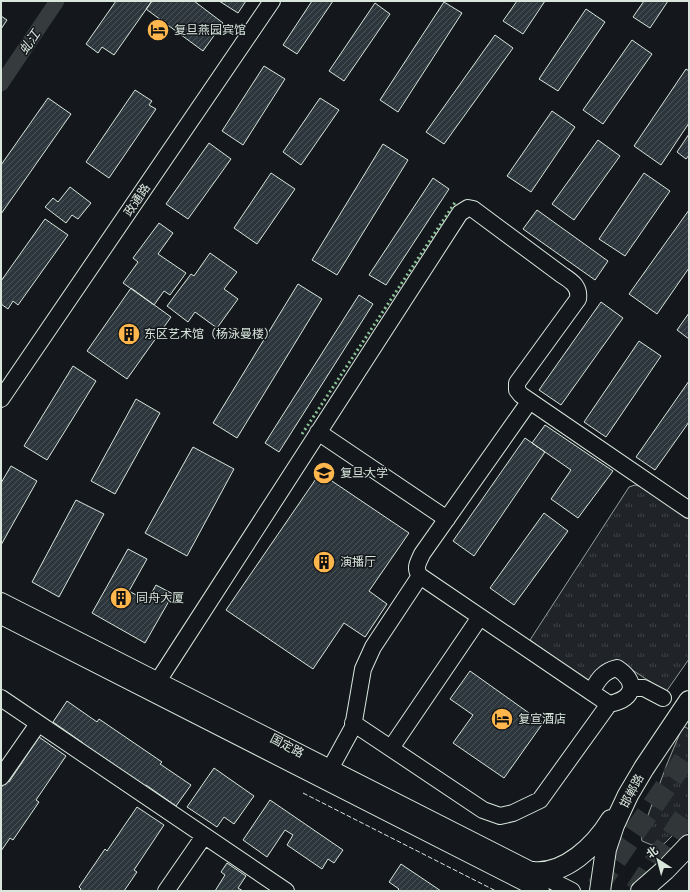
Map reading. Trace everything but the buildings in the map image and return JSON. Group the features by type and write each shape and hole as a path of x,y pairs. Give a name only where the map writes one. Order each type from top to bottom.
{"main road":[{"name":"邯郸路","path":"600,891 606,849 614,825 628,795 644,768 689,701"},
{"path":"533,872 550,872 570,862 580,854 610,823 628,795"},
{"path":"651,891 689,845"},
{"path":"641,891 674,862"}],"street":[{"name":"政通路","path":"1,399 272,1"},
{"path":"158,681 460,214 468,208 473,208 562,274 576,286 579,293 578,299 517,383 517,390 529,402 689,510"},
{"path":"529,402 422,554 416,566 416,571 420,576 609,704"},
{"path":"318,432 447,519"},
{"path":"330,768 348,738 354,723 363,669 373,647 420,576"},
{"name":"国定路","path":"1,601 572,891"},
{"name":"国定路","path":"1,616 541,891"},
{"path":"391,748 480,617"},
{"path":"354,723 483,810 500,816 514,813 540,800 609,704 624,699 629,695 631,688 629,680 624,672 617,668 609,669 602,674 591,692"},
{"path":"631,688 644,688 664,698"},
{"path":"1,698 286,891"},
{"path":"1,777 38,724"},
{"path":"166,891 204,836"}],"green space":[{"path":"635,485 643,487 689,519 689,659 666,692 620,662 605,664 598,670 589,682 530,640 629,487"},
{"path":"683,726 689,729 689,819 665,843 657,847 642,841 641,834"}],"waterway":[{"name":"虬江","path":"1,84 57,1"}],"tunnel":[{"path":"597,887 689,753"},
{"path":"636,891 689,810"}],"hedge":[{"path":"302,434 456,201"}],"fence":[{"path":"303,793 496,891"}],"place":[{"name":"复旦燕园宾馆","path":"158,30"},
{"name":"东区艺术馆（杨泳曼楼）","path":"129,334"},
{"name":"复旦大学","path":"324,473"},
{"name":"演播厅","path":"324,562"},
{"name":"同舟大厦","path":"121,598"},
{"name":"复宣酒店","path":"502,719"}]}
